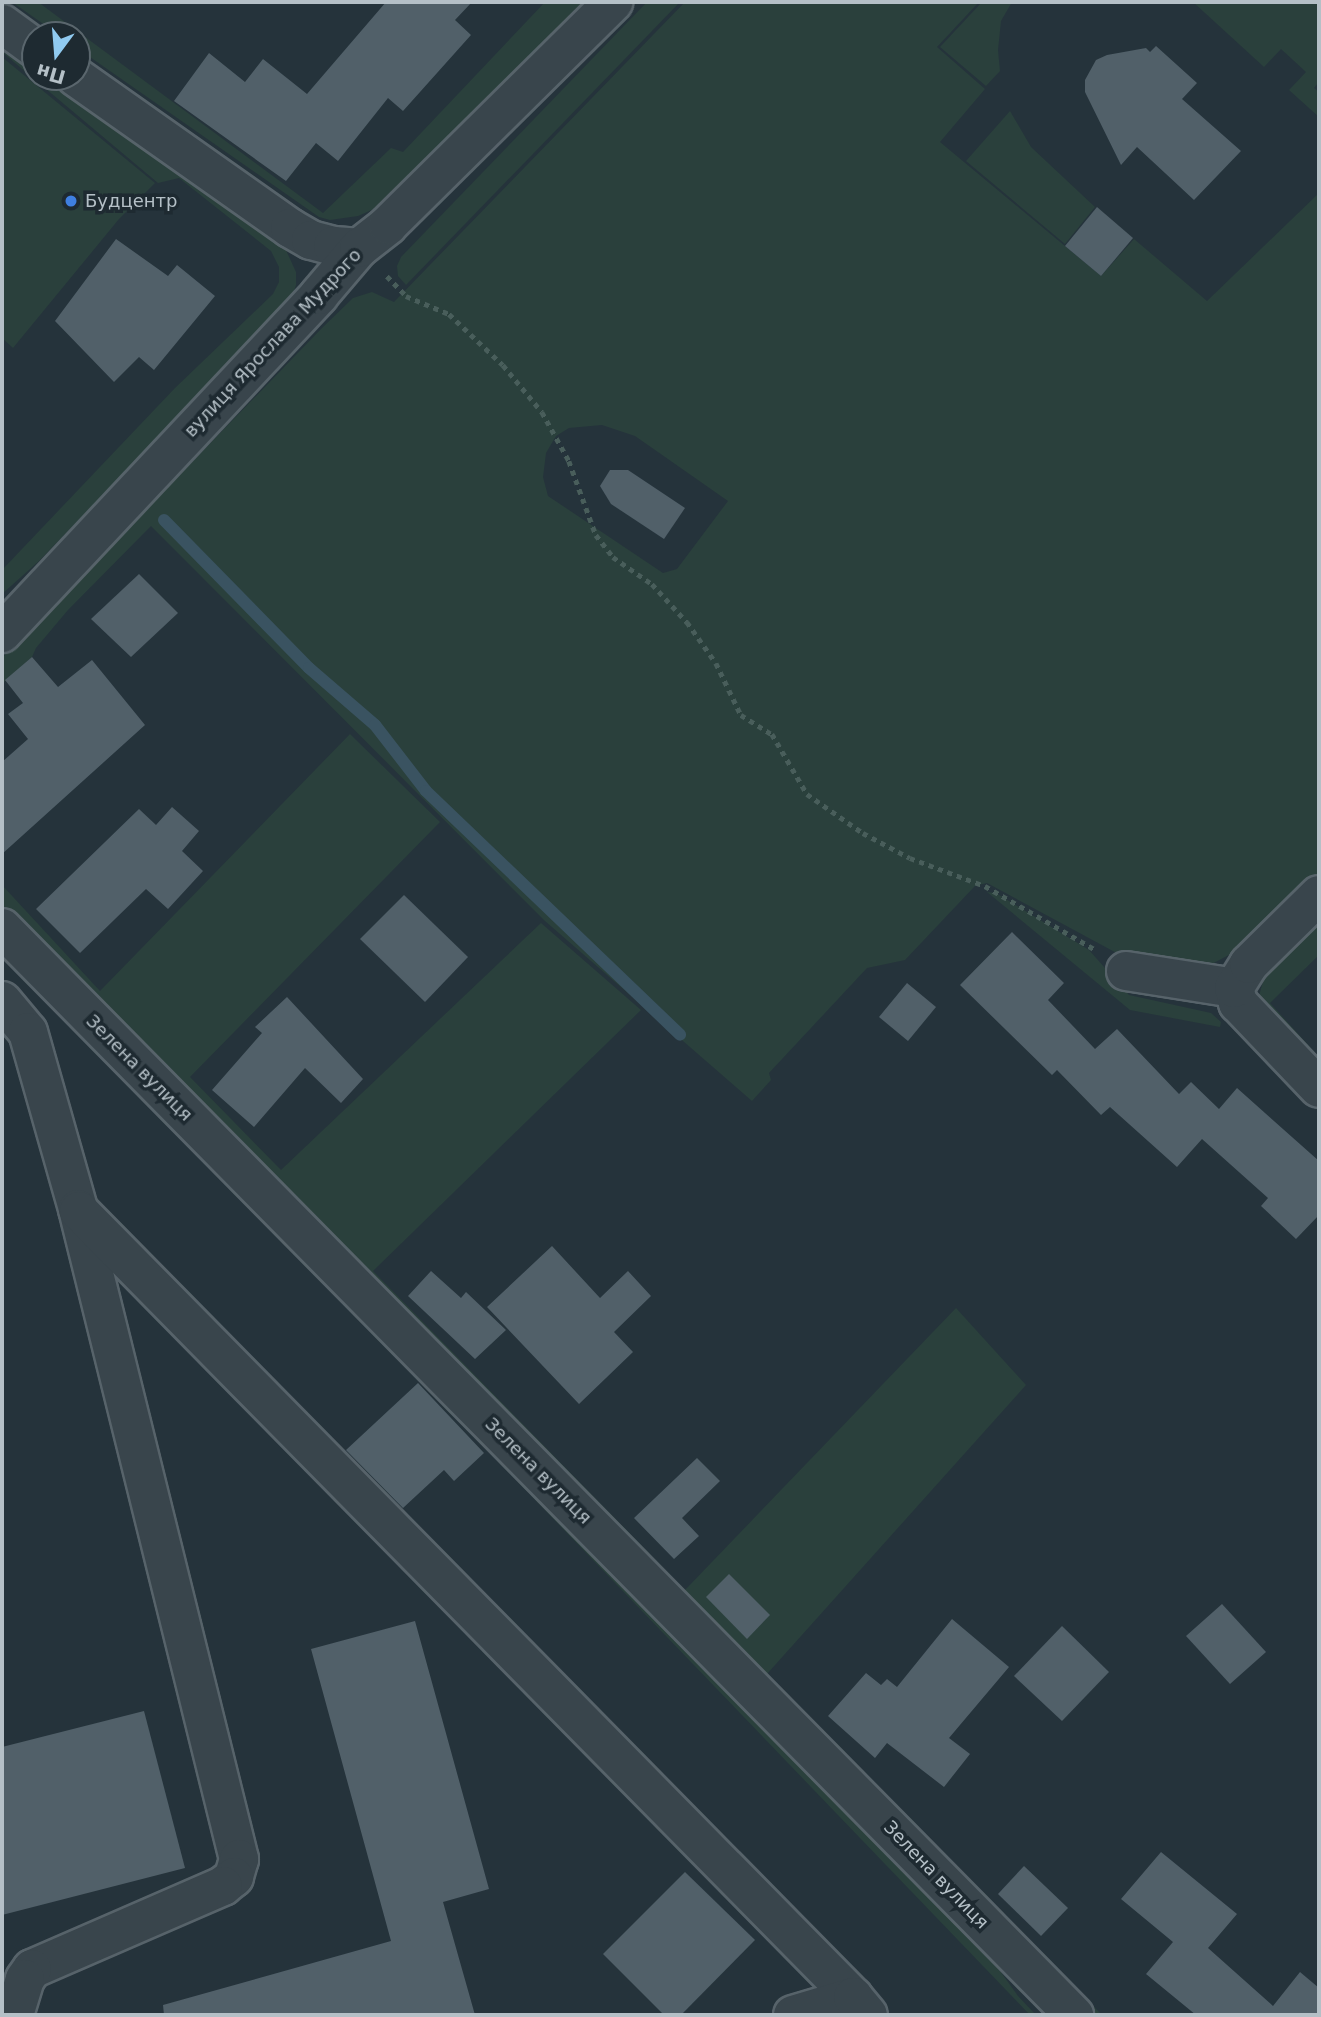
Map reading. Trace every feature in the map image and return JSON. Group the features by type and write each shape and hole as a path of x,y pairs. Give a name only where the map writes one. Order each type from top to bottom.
{"street":[{"name":"вулиця Ярослава Мудрого","path":"2,633 319,295 359,248 388,225 613,2"},
{"path":"2,24 21,38"},
{"path":"91,88 290,228 311,240 333,246 359,248"},
{"path":"1319,895 1249,964 1234,988 1238,1003 1319,1088"},
{"name":"Зелена вулиця","path":"2,928 1074,2015"},
{"path":"1126,971 1234,988"},
{"path":"2,1001 28,1032 78,1209 239,1859 234,1877 223,1886 32,1969 25,1979 14,2015"},
{"path":"78,1209 861,2006"},
{"path":"793,2015 861,2006"}],"path":[{"path":"359,248 406,296 449,314 503,365 535,402 569,461 596,535 613,557 652,584 687,622 716,663 741,716 772,734 807,794 863,833 909,858 985,886 1093,948 1126,971"}],"green space":[{"path":"12,2 38,2 64,21 39,21"},
{"path":"545,2 583,2 374,209 358,216 330,220 319,217 91,58 91,41 323,213 391,148 403,152"},
{"path":"647,2 680,2 406,285 398,276 397,266 401,257"},
{"path":"685,2 979,2 937,47 985,89 940,142 1101,276 1134,239 1207,301 1319,193 1319,874 1242,948 1208,966 1124,957 987,883 975,886 905,960 867,968 769,1073 771,1080 752,1101 545,921 151,526 68,610 36,648 32,657 2,684 2,658 322,328 353,298 372,292 394,302","holes":["602,425 635,436 728,501 677,569 663,573 548,496 543,477 546,453 556,436 569,428"]},
{"path":"982,2 1012,2 1001,21 998,50 1000,71 986,86 940,47"},
{"path":"1193,2 1316,2 1319,5 1319,82 1314,88 1319,92 1319,117 1289,90 1306,72 1281,49 1264,67"},
{"path":"2,52 21,61 21,68"},
{"name":"Будцентр","path":"2,57 21,73 21,91 43,91 155,183 119,219 13,348 2,338"},
{"path":"48,91 74,91 105,110 285,248 296,272 292,297 39,561 2,594 2,570 175,388 273,294 279,282 279,267 271,251 179,178 158,183"},
{"path":"1010,111 1031,147 1095,207 1065,244 966,161"},
{"path":"350,734 440,822 190,1077 281,1170 541,923 641,1010 373,1271 685,1590 956,1308 1026,1385 767,1674 1102,2015 1091,2015 2,913 2,885 100,991"},
{"path":"987,892 996,893 1089,950 1129,995 1211,1013 1221,1022 1220,1027 1130,1010"},
{"path":"1319,909 1319,955 1270,1003 1319,1057 1319,1076 1261,1013 1259,996 1266,970"},
{"path":"2,947 975,1936 1018,1996 1036,2015 1030,2015 421,1381 2,955"}],"building":[{"path":"386,2 472,2 455,20 471,35 403,111 388,98 338,161 316,143 286,181 174,101 209,53 245,82 263,59 307,94"},
{"path":"1156,46 1197,83 1182,99 1241,151 1194,200 1137,147 1121,165 1085,92 1085,80 1096,60 1107,55 1146,48 1150,52"},
{"path":"1097,207 1133,238 1101,276 1065,246"},
{"path":"116,239 168,276 177,265 215,296 154,370 139,357 114,382 55,321"},
{"path":"610,470 628,470 685,508 664,539 611,504 600,486"},
{"path":"139,574 178,613 131,657 91,619"},
{"path":"32,657 58,687 92,660 145,725 2,854 2,762 28,739 8,714 23,703 5,680"},
{"path":"172,807 199,831 182,851 203,871 168,909 146,889 80,953 36,909 139,809 156,825"},
{"path":"404,895 468,957 425,1002 360,939"},
{"path":"1012,932 1064,983 1048,1000 1095,1049 1117,1029 1179,1094 1191,1082 1219,1109 1237,1088 1319,1161 1319,1215 1296,1239 1261,1206 1268,1198 1202,1139 1177,1167 1110,1107 1101,1115 1057,1070 1052,1075 960,985"},
{"path":"907,983 936,1007 908,1041 879,1017"},
{"path":"287,997 363,1079 341,1103 305,1068 254,1127 212,1090 262,1033 255,1027"},
{"path":"552,1246 600,1298 628,1271 651,1296 614,1332 633,1352 579,1404 487,1307"},
{"path":"431,1271 461,1298 466,1292 506,1330 475,1359 408,1296"},
{"path":"418,1383 484,1453 454,1481 444,1470 403,1508 346,1450"},
{"path":"697,1458 720,1481 682,1518 699,1536 674,1559 634,1518"},
{"path":"729,1574 770,1615 747,1639 706,1597"},
{"path":"1222,1604 1266,1652 1230,1684 1186,1636"},
{"path":"952,1619 1009,1667 949,1738 970,1754 944,1787 887,1743 875,1758 828,1716 866,1673 881,1685 887,1679 897,1687"},
{"path":"415,1621 489,1889 443,1902 475,2015 164,2015 163,2005 391,1941 311,1649"},
{"path":"1062,1626 1109,1672 1062,1721 1014,1676"},
{"path":"144,1711 185,1868 2,1915 2,1747"},
{"path":"1161,1852 1237,1914 1208,1948 1273,2006 1300,1972 1319,1988 1319,2015 1196,2015 1146,1974 1173,1942 1121,1899"},
{"path":"1024,1866 1068,1908 1041,1936 998,1894"},
{"path":"685,1872 755,1940 681,2015 664,2015 603,1954"}],"waterway":[{"path":"164,520 309,668 375,725 426,791 680,1035"}],"place":[{"name":"Будцентр","path":"71,201"}]}
